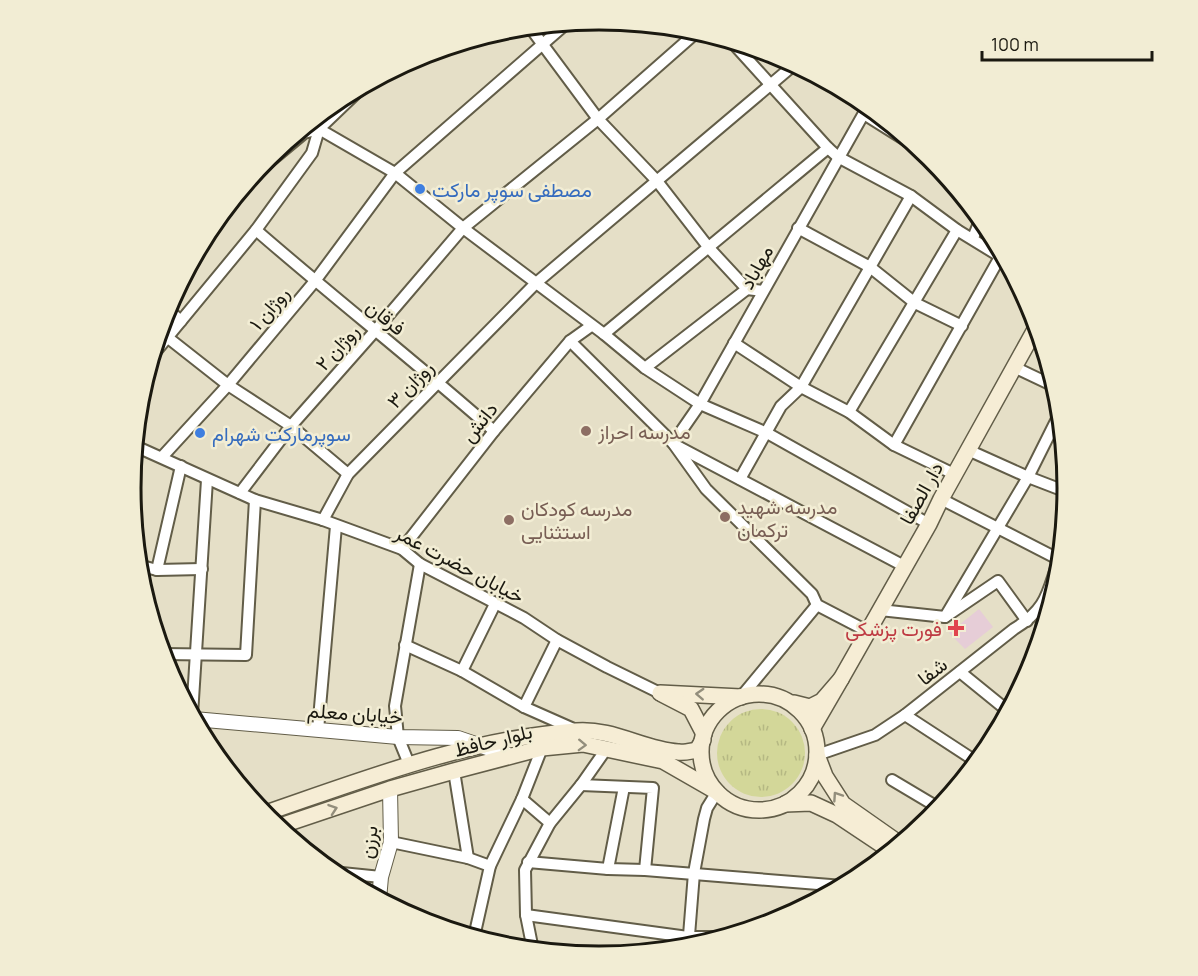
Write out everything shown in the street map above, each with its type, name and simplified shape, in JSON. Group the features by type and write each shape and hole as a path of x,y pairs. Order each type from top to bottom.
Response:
{"main road":[{"name":"دار الصفا","path":"841,680 1031,336"},
{"path":"660,693 741,697 762,694 810,708 822,701 841,680"},
{"path":"812,729 841,680"},
{"path":"660,693 691,709 704,737 703,765 709,780 717,792 735,805 755,810 785,804 811,803 837,815 884,846"},
{"path":"679,752 697,750 717,712 726,704 741,697"},
{"path":"785,804 807,784 815,767 817,755 812,729 802,712 786,700"},
{"path":"679,752 689,746 696,728 691,709"},
{"name":"بلوار حافظ","path":"274,810 409,764 479,746 577,731 618,735 679,752"},
{"name":"بلوار حافظ","path":"288,823 390,789 454,771 542,748 583,744 663,761 717,792"},
{"path":"817,755 825,776 843,804 893,839"}],"street":[{"name":"روژان ۱","path":"162,458 228,385 315,281 395,173 556,32"},
{"path":"536,35 598,119 657,181 709,248 747,289 763,291"},
{"name":"روژان ۲","path":"240,493 291,426 464,228 598,119 689,39"},
{"path":"741,53 828,148 838,156 911,196 957,230 990,250"},
{"name":"روژان ۳","path":"323,520 348,474 536,283 788,71"},
{"name":"مهاباد","path":"673,443 700,404 863,114"},
{"path":"314,130 330,118"},
{"path":"318,129 395,173 645,368 700,404 766,433 929,524"},
{"path":"318,129 312,153 256,230 167,337 228,385 291,426 348,474"},
{"path":"604,334 828,148"},
{"path":"740,479 781,406 801,387 911,196"},
{"path":"798,228 870,267 915,303 962,326"},
{"path":"973,238 977,229"},
{"name":"فرقان","path":"256,230 494,431"},
{"path":"849,412 957,230"},
{"path":"894,445 999,265"},
{"path":"645,368 747,289"},
{"path":"175,316 181,321"},
{"name":"دانش","path":"402,549 494,431 570,341 591,326"},
{"path":"570,341 673,443 706,489 812,594 817,605 867,631"},
{"path":"734,343 801,387 849,412 894,445 956,475"},
{"path":"1014,367 1044,381"},
{"path":"945,617 1028,477 1053,427"},
{"path":"673,443 904,566"},
{"name":"خیابان حضرت عمر","path":"143,449 255,500 323,520 402,549 420,564 524,618 557,640 607,667 660,693"},
{"path":"968,450 1057,488"},
{"path":"157,570 181,466"},
{"path":"193,700 207,480"},
{"path":"941,499 1052,554"},
{"path":"173,655 246,655 255,500"},
{"path":"318,730 336,526"},
{"path":"409,764 398,737 396,706 420,564"},
{"path":"148,568 157,570 202,569"},
{"path":"880,610 945,617 998,581 1027,621"},
{"path":"462,671 495,604"},
{"path":"741,697 817,605"},
{"name":"شفا","path":"817,755 875,735 905,715 1040,610"},
{"path":"524,707 557,640"},
{"path":"405,645 462,671 524,707 577,731"},
{"path":"960,672 1002,706"},
{"path":"905,715 969,757"},
{"name":"خیابان معلم","path":"204,720 398,737 458,738 511,756"},
{"path":"476,929 490,866 522,799 542,748"},
{"path":"531,941 526,915 525,870 528,862 550,823 607,748"},
{"path":"454,771 468,858"},
{"path":"892,780 931,803"},
{"path":"581,785 653,788 645,870"},
{"path":"608,869 624,787"},
{"name":"برزن","path":"380,890 381,878 392,842 390,789"},
{"path":"688,937 694,873 704,819 707,808 717,792"},
{"path":"522,799 550,823"},
{"path":"392,842 468,858 490,866"},
{"path":"528,862 828,885"},
{"path":"354,875 381,878"},
{"path":"526,915 673,940"}],"shaded area":[{"path":"979,609 993,627 965,649 949,633"}],"green space":[{"path":"761,709 786,716 798,728 805,753 798,778 786,790 761,797 736,790 724,778 717,753 724,728 736,716"}],"place":[{"name":"مصطفی سوپر مارکت","path":"420,189"},
{"name":"مدرسه احراز","path":"586,431"},
{"name":"سوپرمارکت شهرام","path":"200,433"},
{"name":"مدرسه شهید ترکمان","path":"725,517"},
{"name":"مدرسه کودکان استثنایی","path":"509,520"},
{"name":"فورت پزشکی","path":"956,628"}]}
